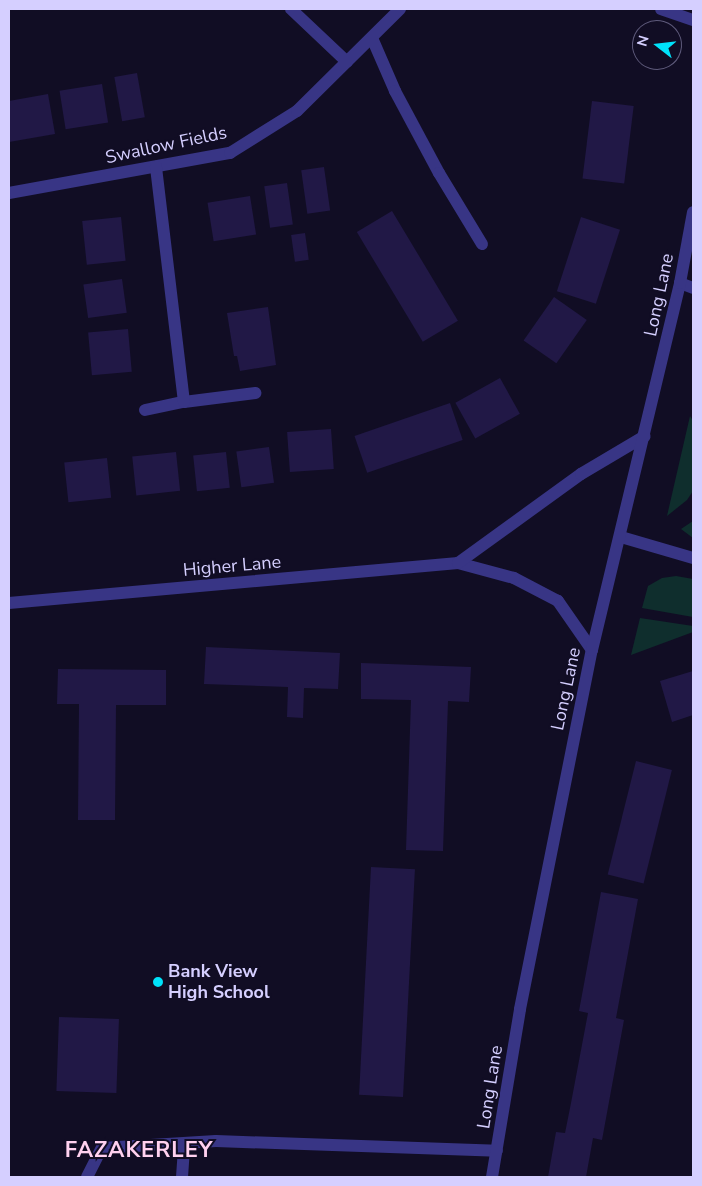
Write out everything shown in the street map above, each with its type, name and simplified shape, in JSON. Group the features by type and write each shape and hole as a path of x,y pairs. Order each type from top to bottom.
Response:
{"street":[{"path":"291,9 347,62"},
{"name":"Swallow Fields","path":"9,193 230,153 297,110 400,9"},
{"path":"661,9 693,20"},
{"path":"372,38 426,149 482,244"},
{"path":"156,167 184,402"},
{"name":"Long Lane","path":"492,1177 520,1010 592,650 645,436 680,283 693,212"},
{"path":"680,283 693,288"},
{"path":"145,410 184,402 255,393"},
{"path":"458,563 581,474 645,436"},
{"path":"621,537 693,558"},
{"name":"Higher Lane","path":"9,604 458,563 514,578 558,601 592,650"},
{"path":"87,1177 102,1148 184,1145 216,1141 497,1151"},
{"path":"182,1177 184,1145"}],"green space":[{"path":"690,416 693,421 693,491 687,500 667,516"},
{"path":"693,521 693,538 681,529"},
{"path":"676,576 693,579 693,617 642,608 648,586 662,578"},
{"path":"640,618 693,626 693,632 631,655"}],"building":[{"path":"137,73 145,117 122,121 114,77"},
{"path":"102,84 108,123 66,129 60,91"},
{"path":"48,94 55,134 9,142 9,101"},
{"path":"592,101 634,106 624,184 582,178"},
{"path":"324,167 330,211 307,214 301,170"},
{"path":"287,183 293,225 270,228 264,186"},
{"path":"250,196 256,235 214,241 208,203"},
{"path":"392,211 458,321 423,342 357,232"},
{"path":"121,217 126,261 87,265 82,221"},
{"path":"581,217 620,230 596,304 557,291"},
{"path":"305,233 309,260 295,262 291,235"},
{"path":"122,279 127,313 88,318 83,284"},
{"path":"554,297 587,320 556,363 524,340"},
{"path":"268,307 276,365 240,371 237,356 234,356 227,313"},
{"path":"128,329 132,372 92,375 88,332"},
{"path":"500,378 520,414 475,439 455,403"},
{"path":"450,403 463,440 367,473 355,436"},
{"path":"331,429 334,469 290,472 287,432"},
{"path":"269,447 274,483 241,487 236,452"},
{"path":"176,452 180,491 136,495 132,457"},
{"path":"226,452 230,488 197,491 193,455"},
{"path":"107,458 111,498 68,502 64,462"},
{"path":"206,647 340,653 338,689 304,688 303,718 287,717 288,687 204,684"},
{"path":"361,663 471,667 469,702 448,701 443,851 406,850 411,700 361,699"},
{"path":"58,669 166,670 166,705 116,705 115,820 78,820 79,704 57,704"},
{"path":"693,671 693,715 672,722 660,681"},
{"path":"636,761 672,770 644,883 608,875"},
{"path":"371,867 415,869 403,1097 359,1095"},
{"path":"601,892 638,899 616,1018 624,1020 602,1140 593,1138 586,1177 548,1177 556,1132 565,1133 588,1013 579,1011"},
{"path":"59,1017 119,1019 116,1093 56,1091"}],"place":[{"name":"Bank View High School","path":"158,982"}],"district":[{"name":"FAZAKERLEY","path":"139,1151"}]}
